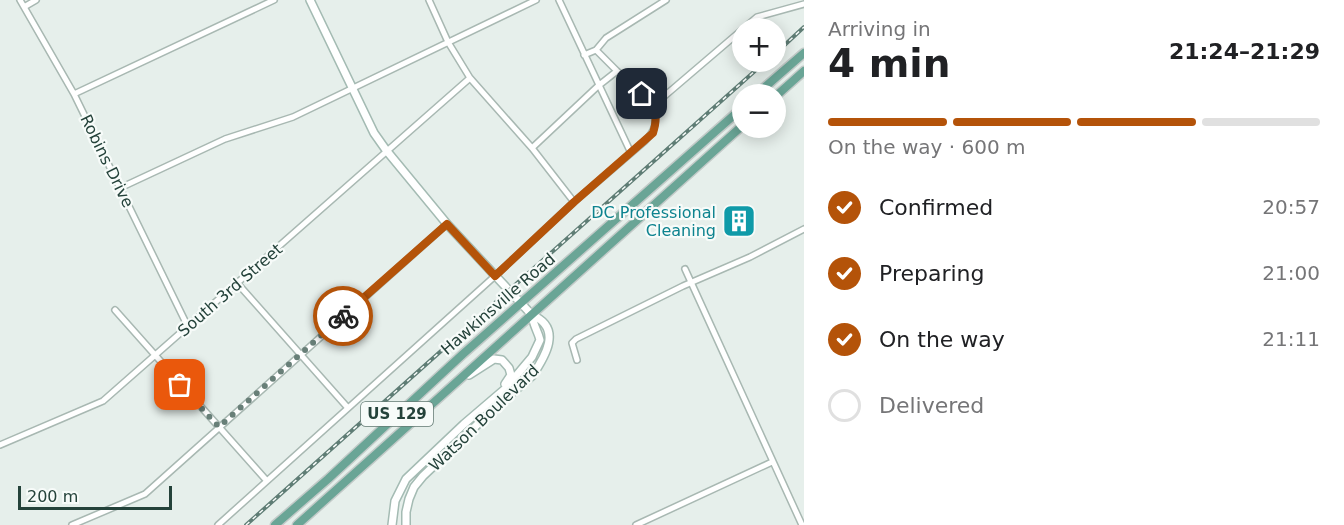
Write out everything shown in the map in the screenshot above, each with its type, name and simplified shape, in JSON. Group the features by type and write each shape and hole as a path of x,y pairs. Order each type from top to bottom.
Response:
{"main road":[{"path":"768,84 804,52"},
{"path":"786,87 804,71"},
{"name":"Hawkinsville Road","path":"275,525 732,117"},
{"name":"Hawkinsville Road","path":"297,525 732,135"}],"street":[{"name":"Robins Drive","path":"20,0 74,94 188,327"},
{"path":"24,7 36,0"},
{"path":"74,94 274,0"},
{"name":"Watson Boulevard","path":"310,0 374,133 386,150 447,224 521,304 532,315 540,319 549,334 549,345 545,358 532,376 498,405 414,487 406,512 406,525"},
{"path":"429,0 448,42 470,78 532,148 574,202"},
{"path":"120,188 225,139 293,117 536,0"},
{"path":"559,0 631,153"},
{"path":"584,55 596,50 606,38 666,0"},
{"path":"654,105 757,17 804,4"},
{"path":"218,525 653,133 656,117 654,105 596,50"},
{"path":"532,148 616,71"},
{"name":"South 3rd Street","path":"0,445 103,401 470,78"},
{"path":"72,525 145,494 447,224"},
{"path":"577,360 572,344 576,339 804,229"},
{"path":"685,269 802,525"},
{"path":"238,284 348,408"},
{"path":"115,310 154,357 267,481"},
{"name":"Watson Boulevard","path":"392,525 395,501 406,479 519,374 539,347 540,340 533,325 532,315"},
{"path":"449,390 494,359 502,360 509,368 510,375 492,400"},
{"path":"636,525 772,462"}],"railway":[{"path":"786,44 804,27"},
{"path":"246,525 754,72"}],"way so far":[{"path":"180,385 219,427 343,316"}],"place":[{"name":"DC Professional Cleaning","path":"739,221"}],"route":[{"path":"343,316 447,224 495,276 574,202 653,133 656,117 654,105 642,94"}]}
